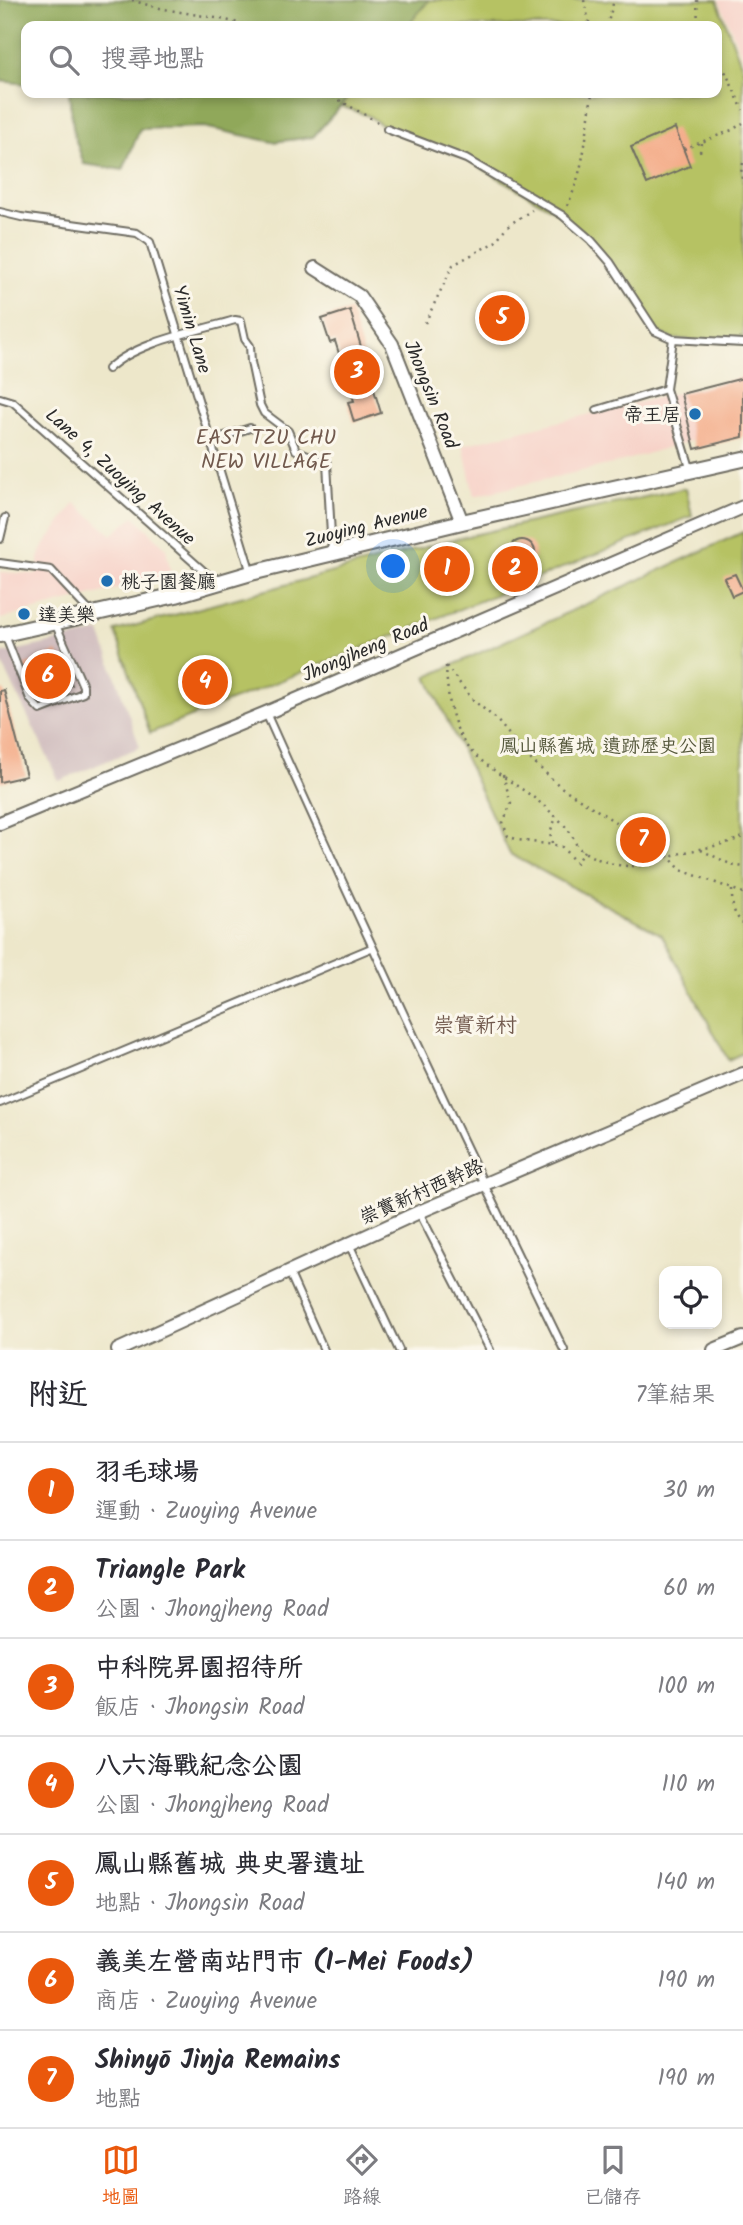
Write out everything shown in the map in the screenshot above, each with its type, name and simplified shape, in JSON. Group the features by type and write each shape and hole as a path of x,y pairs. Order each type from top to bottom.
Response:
{"street":[{"name":"Jhongsin Road","path":"315,268 359,296 392,344 462,522"},
{"name":"Zuoying Avenue","path":"2,634 217,584 251,573 462,522 743,459"},
{"name":"Jhongjheng Road","path":"0,823 266,713 743,507"},
{"name":"崇實新村西幹路","path":"118,1350 482,1184 743,1074"},
{"path":"714,1350 743,1338"}],"lane":[{"path":"387,129 466,159 562,215 591,240 610,262 654,331 673,339 743,343"},
{"name":"Yimin Lane","path":"0,212 137,233 150,242 251,573"},
{"path":"108,369 119,358 138,349 235,320 241,321 245,339 250,346 254,382 264,413 288,431 296,450 327,463 332,553"},
{"path":"673,339 666,389 691,472"},
{"path":"597,410 666,389"},
{"name":"Lane 4, Zuoying Avenue","path":"0,397 13,402 32,418 217,584"},
{"path":"212,440 250,428"},
{"path":"0,539 5,517"},
{"path":"0,563 51,570 92,614"},
{"path":"2,634 30,699 40,710 83,694 83,687 55,622"},
{"path":"266,713 371,948 564,1350"},
{"path":"0,1103 371,948"},
{"path":"419,1212 490,1350"},
{"path":"349,1244 399,1350"},
{"path":"289,1272 324,1350"}],"path":[{"path":"132,0 176,12 231,21"},
{"path":"584,0 589,21"},
{"path":"608,21 614,0"},
{"path":"697,0 698,21"},
{"path":"722,68 743,110"},
{"path":"336,98 387,129"},
{"path":"562,215 574,192 591,98"},
{"path":"684,149 743,123"},
{"path":"701,143 700,152 703,152"},
{"path":"743,163 743,184"},
{"path":"425,323 453,265 495,242 508,226 524,214 538,210"},
{"path":"743,837 730,843 668,856 652,864 628,867 596,857 577,847 570,832 538,801 472,752 462,739 447,692 446,666 474,701 495,718 529,758 561,787 668,856 681,870 743,893"},
{"path":"503,775 511,803 503,823 508,835 518,840 561,846 576,863 584,851"},
{"path":"552,843 550,832 556,818"},
{"path":"700,849 730,864 743,867"},
{"path":"732,890 736,918 743,923"}],"shaded area":[{"path":"719,0 743,0 743,58"},
{"path":"743,377 743,425 616,463 474,496 463,445"},
{"path":"75,503 112,535 134,516 166,548 171,575 0,619 0,572 36,574 41,550"},
{"path":"100,632 140,747 59,781 0,659 0,654"}],"green space":[{"path":"0,0 429,0 411,21 21,21 21,83 0,81"},
{"path":"429,0 717,0 743,69 743,343 673,339 655,331 610,262 562,215 466,159 387,129 369,116 341,106 348,98 722,98 722,21 411,21"},
{"path":"70,98 348,98 313,137 273,142 204,127 140,129 123,170 84,164 74,135"},
{"path":"686,488 692,516 150,733 115,631 459,538"},
{"name":"鳳山縣舊城 遺跡歷史公園","path":"743,532 743,1053 728,1060 662,935 510,854 427,677"}],"building":[{"path":"675,128 690,166 647,184 631,147"},
{"path":"350,310 381,413 354,422 348,402 354,401 335,341 330,343 322,319"},
{"name":"帝王居","path":"743,378 743,437 695,449 681,394"},
{"path":"522,540 531,544 535,553 531,562 522,566 513,562 509,553 513,544"},
{"path":"735,574 743,591 732,596 724,578"},
{"path":"57,652 72,685 39,700 24,666"},
{"path":"4,690 26,776 0,782 0,691"}],"place":[{"name":"鳳山縣舊城 典史署遺址","path":"502,318"},
{"name":"中科院昇園招待所","path":"357,372"},
{"name":"帝王居","path":"695,414"},
{"name":"羽毛球場","path":"447,569"},
{"name":"Triangle Park","path":"515,569"},
{"name":"桃子園餐廳","path":"107,581"},
{"name":"達美樂","path":"24,614"},
{"name":"義美左營南站門市 (I-Mei Foods)","path":"48,676"},
{"name":"八六海戰紀念公園","path":"205,682"},
{"name":"Shinyō Jinja Remains","path":"643,840"}],"district":[{"name":"EAST TZU CHU NEW VILLAGE","path":"266,449"},
{"name":"崇實新村","path":"475,1025"}]}
